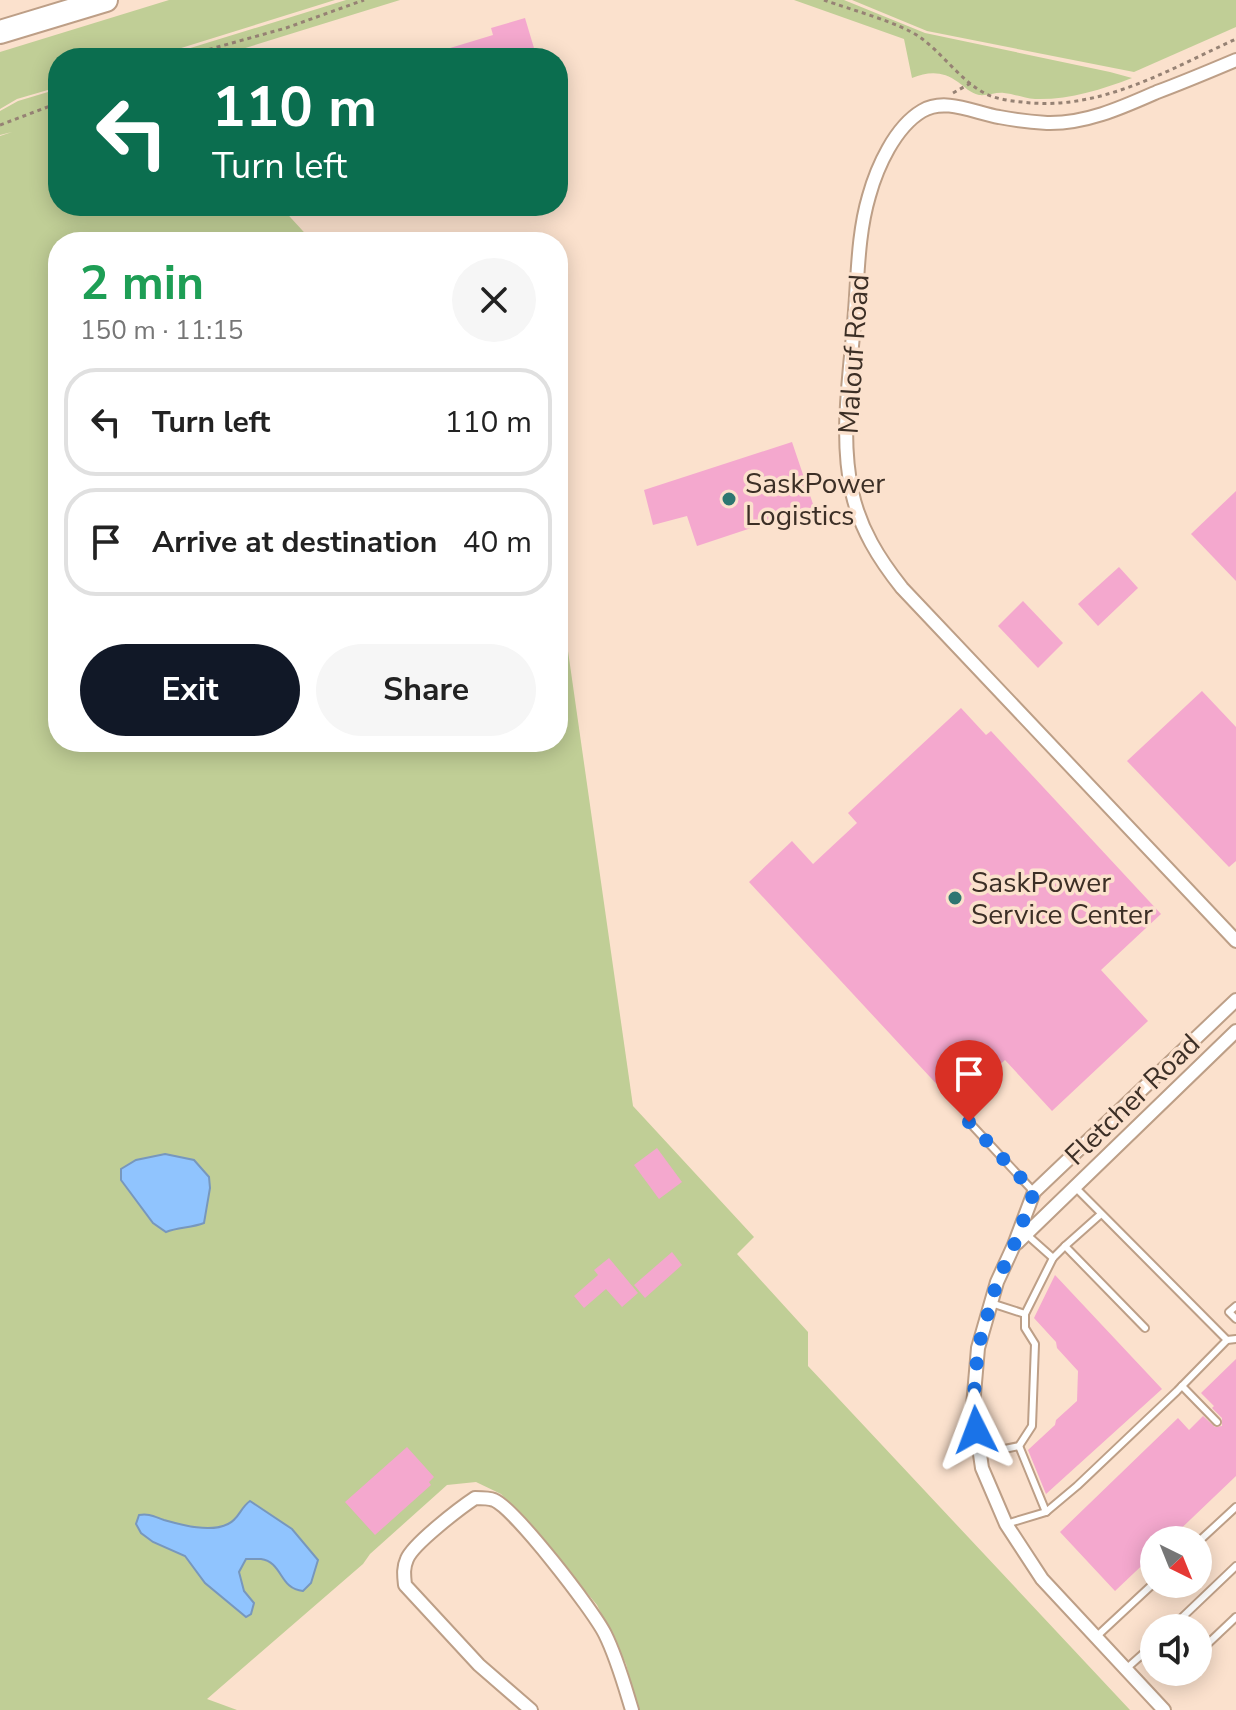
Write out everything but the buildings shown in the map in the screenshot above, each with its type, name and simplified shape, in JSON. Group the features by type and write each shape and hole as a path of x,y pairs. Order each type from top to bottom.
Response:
{"highway":[{"path":"0,32 106,0"}],"street":[{"name":"Malouf Road","path":"1236,60 1124,106 1071,121 1049,123 1000,118 962,108 933,105 908,121 874,179 861,232 847,421 847,456 852,492 859,519 879,558 902,588 1236,941"},
{"name":"Fletcher Road","path":"1164,1710 1042,1579 1006,1524 982,1468 973,1406 978,1348 997,1282 1034,1192 1236,1000"},
{"name":"Fletcher Road","path":"1014,1245 1236,1031"},
{"path":"531,1710 479,1665 405,1585 403,1570 408,1555 454,1512 475,1498 495,1501 519,1523 583,1598 605,1633 632,1710"}],"lane":[{"path":"969,1122 1034,1192"},
{"path":"1075,1187 1227,1340"},
{"path":"980,1454 1019,1446 1032,1426 1035,1344 1025,1328 1025,1314 1053,1258 1101,1214"},
{"path":"1026,1234 1053,1258"},
{"path":"1065,1246 1145,1328"},
{"path":"991,1303 1025,1314"},
{"path":"1236,1306 1229,1312 1236,1319"},
{"path":"1006,1524 1046,1512 1077,1486 1227,1340 1236,1339"},
{"path":"1182,1386 1217,1422"},
{"path":"1019,1446 1046,1512"},
{"path":"1212,1529 1236,1507"},
{"path":"1186,1614 1236,1566"},
{"path":"1096,1637 1140,1596"},
{"path":"1212,1640 1236,1617"},
{"path":"1126,1670 1140,1657"}],"path":[{"path":"214,48 286,28 364,0"},
{"path":"824,0 919,37 987,95 1036,104 1075,102 1124,90 1236,39"},
{"path":"0,125 48,107"}],"green space":[{"path":"169,0 335,0 181,48 48,48 48,90 17,99 0,109 0,52"},
{"path":"346,0 400,0 245,48 190,48"},
{"path":"794,0 844,0 925,33 1132,78 1060,98 1035,99 1001,93 979,95 941,74 930,73 912,78 904,39"},
{"path":"852,0 1236,0 1236,27 1134,72 927,31"},
{"path":"48,92 48,216 289,216 304,232 48,232 48,752 568,752 568,651 633,1106 754,1237 737,1254 808,1332 808,1366 1130,1710 638,1710 626,1664 597,1605 501,1494 476,1482 447,1485 370,1554 363,1564 207,1699 237,1710 0,1710 0,136 12,132 0,135 0,111 18,101"}],"water":[{"path":"165,1154 194,1160 209,1177 204,1223 166,1232 153,1223 121,1180 121,1169 136,1160"},
{"path":"250,1501 292,1529 318,1560 311,1583 303,1591 289,1586 268,1561 246,1559 239,1572 244,1591 254,1603 251,1614 246,1617 205,1583 185,1556 153,1542 141,1533 136,1524 139,1515 146,1515 196,1527 221,1527 235,1519"}],"place":[{"name":"SaskPower Logistics","path":"729,499"},
{"name":"SaskPower Service Center","path":"955,898"}],"route":[{"path":"969,1122 1034,1192 997,1282 978,1348 973,1406 976,1430"}]}
